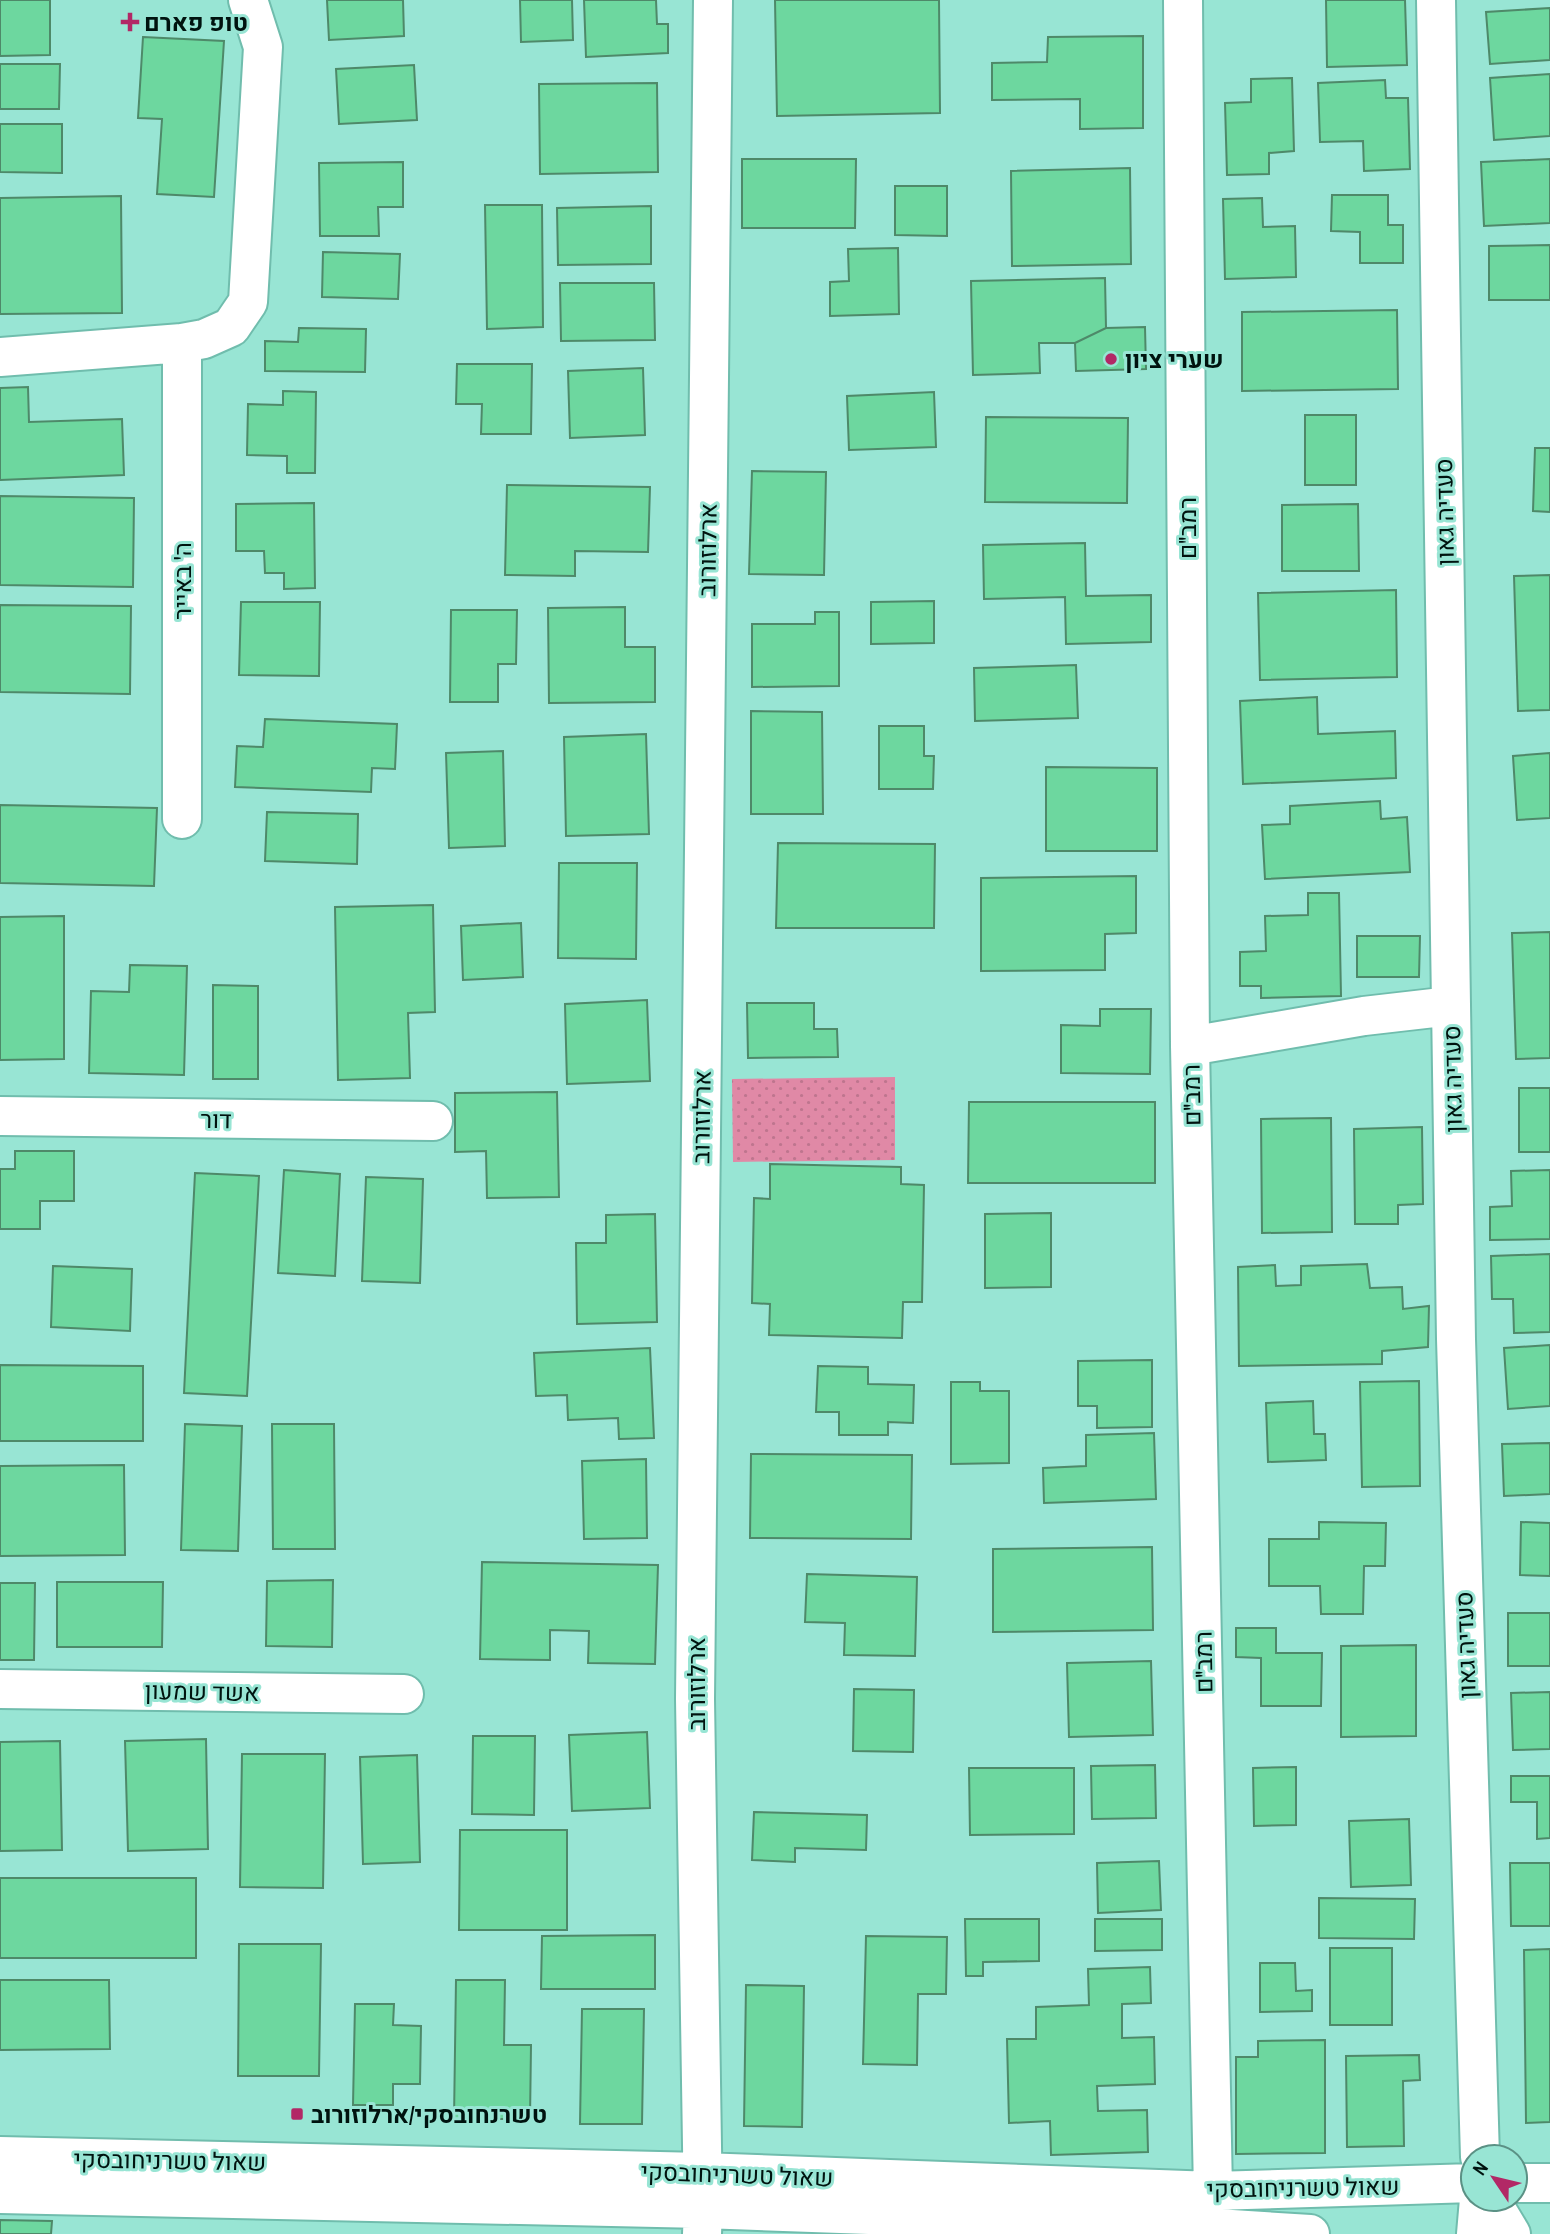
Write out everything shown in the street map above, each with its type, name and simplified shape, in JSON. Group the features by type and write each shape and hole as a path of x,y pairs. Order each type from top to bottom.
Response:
{"street":[{"path":"0,357 182,343 204,339 231,327 247,302 263,47 248,0"},
{"name":"ארלוזורוב","path":"702,2205 695,1685 713,0"},
{"name":"רמב\"ם","path":"1183,0 1190,1046 1213,2190"},
{"name":"סעדיה גאון","path":"1436,0 1456,1339 1480,2143"},
{"name":"ה' באייר","path":"182,343 182,819"},
{"path":"1190,1046 1364,1016 1451,1006"},
{"name":"דור","path":"0,1116 433,1121"},
{"name":"אשד שמעון","path":"0,1689 404,1693"},
{"name":"שאול טשרניחובסקי","path":"0,2156 702,2205 1310,2234"},
{"name":"שאול טשרניחובסקי","path":"0,2194 702,2205 1459,2183"},
{"path":"1529,2183 1550,2183"},
{"path":"1476,2234 1478,2213"},
{"path":"1498,2213 1511,2234"}],"shaded area":[{"path":"895,1077 895,1160 733,1162 732,1079"}],"building":[{"path":"0,0 50,0 50,55 0,56"},
{"path":"327,0 403,0 404,36 329,40"},
{"path":"520,0 572,0 573,40 521,42"},
{"path":"584,0 656,0 657,24 668,24 668,53 586,57"},
{"path":"775,0 939,0 940,113 777,116"},
{"path":"1326,0 1405,0 1407,65 1327,67"},
{"path":"1550,8 1550,60 1490,64 1486,12"},
{"path":"1143,36 1143,128 1080,129 1080,99 992,100 992,63 1047,62 1048,37"},
{"path":"143,37 224,41 214,197 157,194 162,119 138,118"},
{"path":"0,64 60,64 59,109 0,109"},
{"path":"414,65 417,120 339,124 336,69"},
{"path":"1550,74 1550,136 1494,140 1490,78"},
{"path":"1292,78 1294,151 1269,153 1269,174 1227,175 1225,103 1251,102 1251,79"},
{"path":"1385,80 1386,98 1408,98 1410,169 1364,171 1363,141 1320,142 1318,83"},
{"path":"657,83 658,172 540,174 539,84"},
{"path":"0,124 62,124 62,173 0,172"},
{"path":"742,159 856,159 855,228 742,228"},
{"path":"1550,159 1550,223 1484,226 1481,162"},
{"path":"403,162 403,207 378,207 379,236 320,236 319,163"},
{"path":"1130,168 1131,264 1012,266 1011,171"},
{"path":"895,186 947,186 947,236 895,235"},
{"path":"1332,195 1388,195 1388,225 1403,225 1403,263 1360,263 1360,232 1331,231"},
{"path":"121,196 122,313 0,314 0,198"},
{"path":"1262,198 1263,227 1295,226 1296,277 1225,279 1223,199"},
{"path":"485,205 542,205 543,327 487,329"},
{"path":"651,206 651,264 558,265 557,208"},
{"path":"1550,245 1550,300 1489,300 1489,246"},
{"path":"898,248 899,314 830,316 830,282 849,281 848,249"},
{"path":"323,252 400,254 398,299 322,297"},
{"path":"1105,278 1106,328 1075,343 1039,343 1040,373 973,375 971,281"},
{"path":"560,283 654,283 655,340 561,341"},
{"path":"1397,310 1398,389 1242,391 1242,312"},
{"name":"שערי ציון","path":"1145,327 1146,369 1076,371 1075,343 1106,328"},
{"path":"299,328 366,329 365,372 265,371 265,341 298,342"},
{"path":"457,364 532,364 531,434 481,434 482,404 456,404"},
{"path":"643,368 645,435 570,438 568,371"},
{"path":"28,387 29,422 122,419 124,475 0,480 0,388"},
{"path":"283,391 316,392 315,473 287,473 287,456 247,455 248,404 283,405"},
{"path":"934,392 936,447 849,450 847,396"},
{"path":"1305,415 1356,415 1356,485 1305,485"},
{"path":"986,417 1128,418 1127,503 985,502"},
{"path":"1535,448 1550,448 1550,512 1533,511"},
{"path":"752,471 826,472 824,575 749,574"},
{"path":"507,485 650,487 648,552 575,551 575,576 505,575"},
{"path":"0,496 134,498 133,587 0,585"},
{"path":"314,503 315,588 284,589 284,573 265,573 264,551 236,551 236,504"},
{"path":"1358,504 1359,571 1282,571 1282,505"},
{"path":"1085,543 1086,596 1151,595 1151,642 1066,644 1065,597 984,599 983,545"},
{"path":"1550,575 1550,710 1518,711 1514,576"},
{"path":"1396,590 1397,677 1260,680 1258,593"},
{"path":"934,601 934,643 871,644 871,602"},
{"path":"241,602 320,602 319,676 239,675"},
{"path":"0,605 131,606 130,694 0,692"},
{"path":"625,607 625,647 655,647 655,702 549,703 548,608"},
{"path":"451,610 517,610 516,664 498,664 498,702 450,702"},
{"path":"815,612 839,612 839,686 752,687 752,624 815,624"},
{"path":"1076,665 1078,718 975,721 974,668"},
{"path":"1317,697 1318,734 1395,731 1396,778 1243,784 1240,701"},
{"path":"751,711 822,712 823,814 751,814"},
{"path":"265,719 397,724 395,769 372,768 371,792 235,787 237,746 263,747"},
{"path":"879,726 924,726 924,756 934,756 933,789 879,789"},
{"path":"646,734 649,834 566,836 564,737"},
{"path":"503,751 505,846 449,848 446,753"},
{"path":"1550,753 1550,818 1517,820 1513,756"},
{"path":"1046,767 1157,768 1157,851 1046,851"},
{"path":"1380,801 1381,819 1407,817 1410,872 1265,879 1262,825 1290,824 1290,806"},
{"path":"0,805 157,808 154,886 0,883"},
{"path":"267,812 358,814 357,864 265,861"},
{"path":"778,843 935,844 934,928 776,928"},
{"path":"559,863 637,863 636,959 558,958"},
{"path":"1136,876 1136,933 1105,934 1105,970 981,971 981,878"},
{"path":"1308,893 1339,893 1341,996 1261,998 1261,986 1240,986 1240,952 1266,951 1265,916 1308,915"},
{"path":"433,905 435,1012 408,1013 410,1078 338,1080 335,907"},
{"path":"64,916 64,1059 0,1060 0,917"},
{"path":"521,923 523,977 463,980 461,926"},
{"path":"1550,932 1550,1058 1516,1059 1512,933"},
{"path":"1357,936 1420,936 1419,977 1357,977"},
{"path":"130,965 187,966 184,1075 89,1073 91,991 129,992"},
{"path":"213,985 258,986 258,1079 213,1079"},
{"path":"647,1000 650,1081 567,1084 565,1004"},
{"path":"747,1003 814,1003 814,1029 837,1029 838,1057 748,1058"},
{"path":"1100,1009 1151,1009 1150,1074 1061,1073 1061,1025 1100,1026"},
{"path":"1519,1088 1550,1088 1550,1152 1519,1152"},
{"path":"557,1092 559,1197 487,1198 486,1151 455,1152 455,1093"},
{"path":"969,1102 1155,1102 1155,1183 968,1183"},
{"path":"1331,1118 1332,1232 1262,1233 1261,1119"},
{"path":"1422,1127 1423,1204 1398,1205 1398,1224 1355,1224 1354,1129"},
{"path":"15,1151 74,1151 74,1201 40,1201 40,1229 0,1229 0,1169 15,1169"},
{"path":"770,1164 901,1167 901,1184 924,1185 922,1302 903,1302 902,1338 769,1335 770,1304 752,1303 754,1198 770,1199"},
{"path":"284,1170 340,1174 335,1276 278,1273"},
{"path":"1550,1170 1550,1239 1490,1240 1490,1207 1512,1206 1511,1171"},
{"path":"195,1173 259,1176 247,1396 184,1393"},
{"path":"366,1177 423,1179 420,1283 362,1281"},
{"path":"1051,1213 1051,1287 985,1288 985,1214"},
{"path":"655,1214 657,1322 577,1324 576,1243 606,1243 606,1215"},
{"path":"1550,1254 1550,1332 1514,1333 1513,1299 1492,1299 1491,1256"},
{"path":"1367,1264 1370,1288 1402,1287 1403,1309 1429,1306 1428,1347 1382,1351 1382,1364 1239,1366 1238,1267 1275,1265 1276,1286 1301,1285 1301,1266"},
{"path":"53,1266 132,1269 130,1331 51,1327"},
{"path":"1550,1345 1550,1406 1508,1409 1504,1348"},
{"path":"650,1348 654,1438 619,1439 618,1418 568,1420 567,1395 536,1396 534,1353"},
{"path":"1152,1360 1152,1427 1097,1428 1097,1406 1078,1406 1078,1361"},
{"path":"0,1365 143,1366 143,1441 0,1441"},
{"path":"818,1366 868,1367 868,1384 914,1385 913,1423 888,1422 888,1435 839,1435 839,1412 816,1412"},
{"path":"1419,1381 1420,1486 1362,1487 1360,1382"},
{"path":"951,1382 980,1382 980,1391 1009,1391 1009,1463 951,1464"},
{"path":"1313,1401 1314,1434 1325,1434 1326,1460 1268,1462 1266,1403"},
{"path":"185,1424 242,1426 238,1551 181,1550"},
{"path":"272,1424 334,1424 335,1549 273,1549"},
{"path":"1154,1433 1156,1499 1044,1503 1043,1468 1086,1466 1086,1435"},
{"path":"1550,1443 1550,1494 1504,1496 1502,1444"},
{"path":"751,1454 912,1455 911,1539 750,1538"},
{"path":"646,1459 647,1538 584,1539 582,1461"},
{"path":"124,1465 125,1555 0,1556 0,1466"},
{"path":"1319,1522 1386,1523 1385,1566 1364,1566 1363,1614 1321,1614 1320,1586 1269,1586 1269,1539 1319,1539"},
{"path":"1521,1522 1550,1523 1550,1576 1520,1575"},
{"path":"1152,1547 1153,1630 993,1632 993,1549"},
{"path":"482,1562 658,1565 655,1664 588,1663 589,1631 550,1630 550,1660 480,1659"},
{"path":"807,1574 917,1577 915,1656 844,1655 845,1623 805,1622"},
{"path":"333,1580 332,1647 266,1646 267,1581"},
{"path":"57,1582 163,1582 162,1647 57,1647"},
{"path":"0,1583 35,1583 34,1660 0,1660"},
{"path":"1508,1613 1550,1613 1550,1666 1508,1666"},
{"path":"1236,1628 1276,1628 1276,1653 1322,1653 1321,1706 1261,1706 1261,1658 1236,1657"},
{"path":"1416,1645 1416,1736 1341,1737 1341,1646"},
{"path":"1151,1661 1153,1735 1069,1737 1067,1663"},
{"path":"854,1689 914,1690 913,1752 853,1751"},
{"path":"1550,1692 1550,1749 1513,1750 1511,1693"},
{"path":"647,1732 650,1808 572,1811 569,1735"},
{"path":"473,1736 535,1736 534,1815 472,1814"},
{"path":"206,1739 208,1849 128,1851 125,1741"},
{"path":"60,1741 62,1850 0,1851 0,1742"},
{"path":"242,1754 325,1754 323,1888 240,1887"},
{"path":"417,1755 420,1862 363,1864 360,1757"},
{"path":"1155,1765 1156,1818 1092,1819 1091,1766"},
{"path":"1296,1767 1296,1825 1254,1826 1253,1768"},
{"path":"969,1768 1074,1768 1074,1834 970,1835"},
{"path":"1511,1776 1550,1776 1550,1838 1537,1839 1537,1802 1511,1802"},
{"path":"754,1812 867,1815 866,1850 795,1848 795,1862 752,1860"},
{"path":"1409,1819 1411,1885 1351,1887 1349,1821"},
{"path":"460,1830 567,1830 567,1930 459,1930"},
{"path":"1159,1861 1161,1910 1098,1913 1097,1863"},
{"path":"1510,1863 1550,1863 1550,1926 1511,1926"},
{"path":"0,1878 196,1878 196,1958 0,1958"},
{"path":"1319,1898 1415,1899 1414,1939 1319,1938"},
{"path":"965,1919 1039,1919 1039,1961 983,1962 983,1976 966,1976"},
{"path":"1095,1919 1162,1919 1162,1950 1095,1951"},
{"path":"655,1935 655,1989 541,1989 542,1936"},
{"path":"866,1936 947,1937 946,1994 918,1994 917,2065 863,2064"},
{"path":"239,1944 321,1944 319,2076 238,2076"},
{"path":"1330,1948 1392,1948 1392,2025 1330,2025"},
{"path":"1550,1949 1550,2122 1526,2123 1524,1950"},
{"path":"1260,1963 1295,1963 1296,1991 1312,1990 1312,2011 1260,2012"},
{"path":"1150,1967 1151,2003 1122,2004 1122,2038 1154,2037 1155,2084 1097,2086 1098,2111 1147,2110 1148,2152 1051,2155 1050,2121 1009,2123 1007,2039 1036,2039 1036,2007 1089,2005 1088,1969"},
{"path":"0,1980 109,1980 110,2049 0,2050"},
{"path":"456,1980 505,1980 504,2045 531,2045 530,2119 454,2119"},
{"path":"746,1985 804,1986 802,2127 744,2126"},
{"path":"355,2004 394,2004 393,2025 421,2026 420,2084 393,2084 393,2105 353,2105"},
{"path":"582,2009 644,2009 642,2124 580,2124"},
{"path":"1325,2040 1325,2153 1236,2154 1236,2057 1258,2057 1258,2041"},
{"path":"1419,2055 1420,2080 1403,2081 1404,2146 1347,2147 1346,2056"},
{"path":"0,2220 52,2221 51,2234 0,2234"}],"place":[{"name":"טופ פארם","path":"130,22"},
{"name":"שערי ציון","path":"1111,359"},
{"name":"טשרנחובסקי/ארלוזורוב","path":"297,2114"}]}
